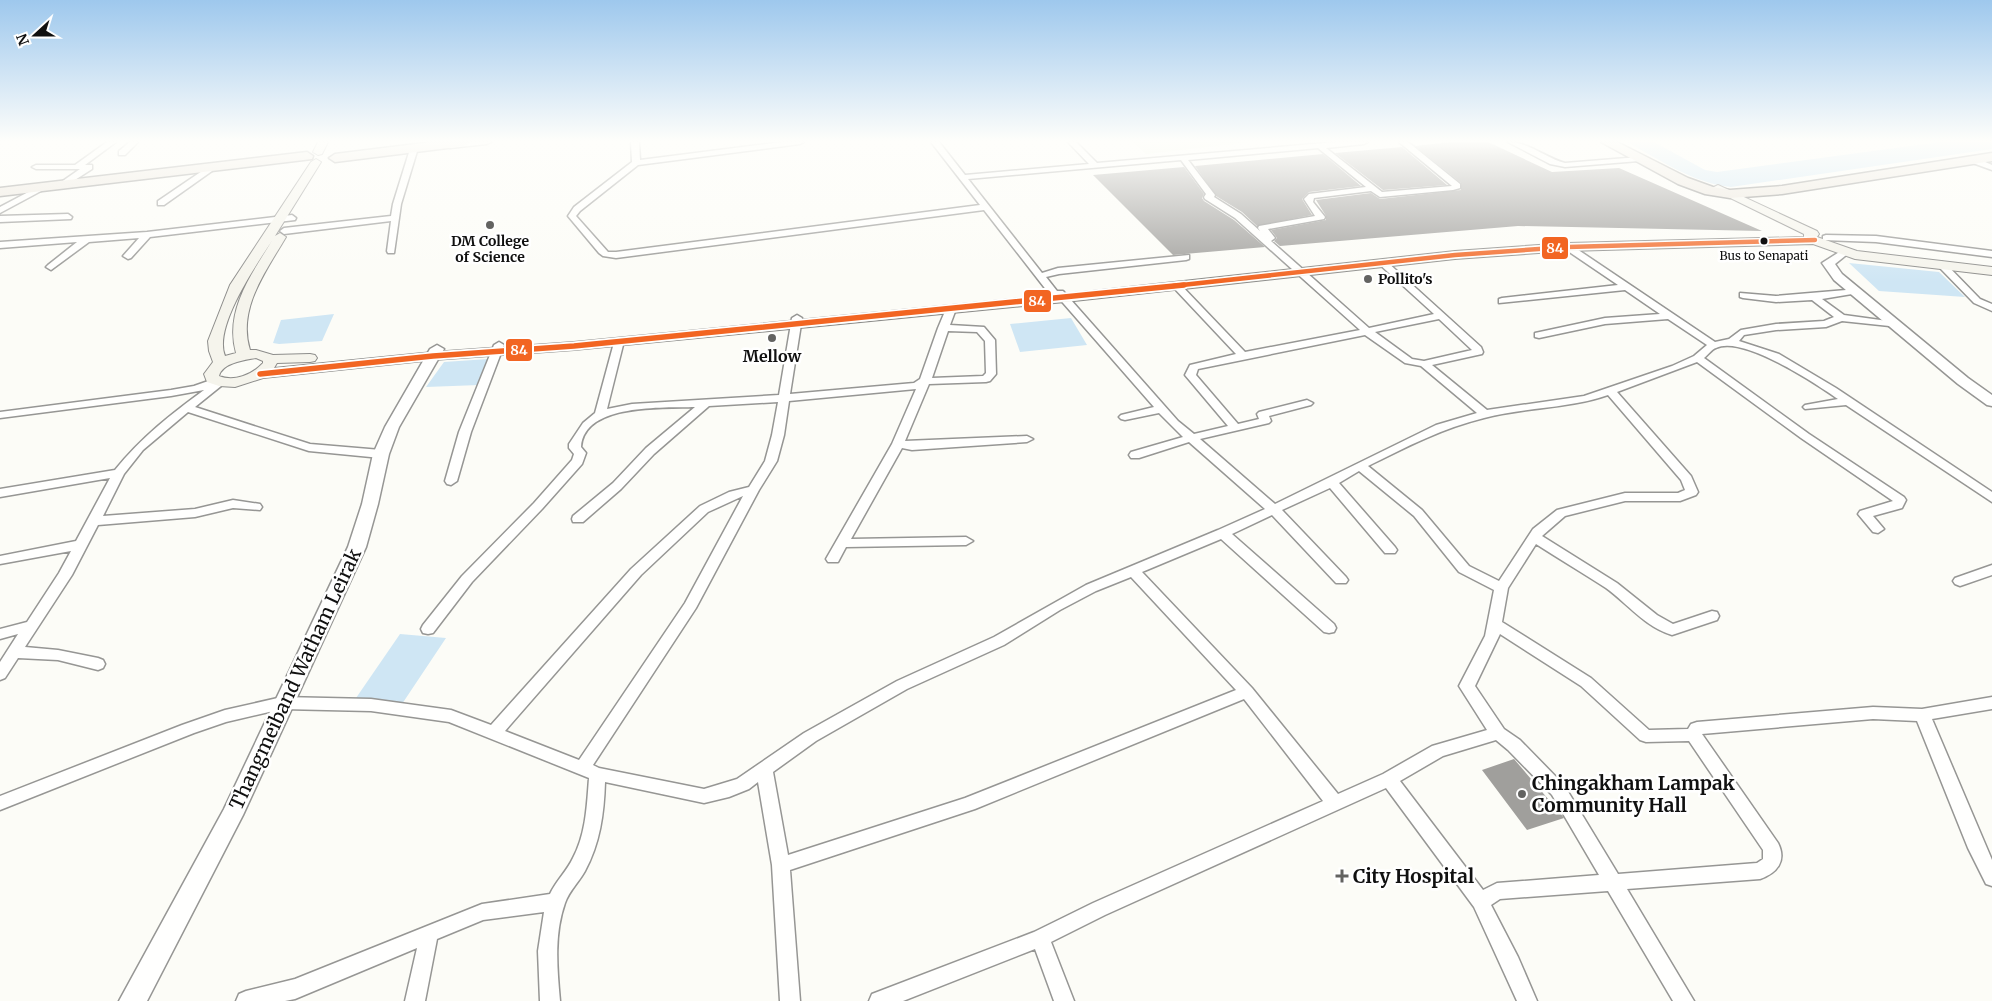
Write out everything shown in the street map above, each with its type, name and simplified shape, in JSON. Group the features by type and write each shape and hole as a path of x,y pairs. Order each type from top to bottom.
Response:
{"highway":[{"path":"0,193 33,189"},
{"path":"0,193 57,189"},
{"path":"1715,189 1731,191 1749,189"},
{"path":"1722,189 1731,191 1747,189"}],"main road":[{"path":"221,363 216,351 215,341 237,285 281,225 303,189"},
{"path":"244,355 238,338 240,313 281,225 292,218 306,189"},
{"path":"1731,191 1844,252 1992,271"},
{"path":"435,352 260,374 240,381 218,382 212,379 211,374 221,363 244,355 265,356 270,359 325,357 619,341 796,320 951,309 1060,295 1453,253 1565,245 1818,238"},
{"path":"498,348 1176,285 1300,269 1383,263 1453,253"},
{"path":"260,374 270,364 270,359"}],"street":[{"path":"161,203 182,189"},
{"path":"390,251 394,218 401,189"},
{"path":"603,189 572,214 606,254 616,256 986,207"},
{"path":"971,189 1040,276 1060,295 1174,423 1273,509 1341,580"},
{"path":"1206,189 1211,195 1208,197 1238,216 1368,331 1409,361 1424,364 1478,352 1476,347 1383,263"},
{"path":"1300,269 1262,228 1321,217 1309,202 1308,199 1312,196 1371,189 1378,194 1386,196 1447,189"},
{"path":"0,210 37,191"},
{"path":"0,219 68,217"},
{"path":"0,245 394,218"},
{"path":"128,256 147,234"},
{"path":"1818,238 1876,239 1992,254"},
{"path":"52,268 86,239"},
{"path":"1565,245 1713,345"},
{"path":"1844,252 1828,263 1838,277 1963,381 1992,402"},
{"path":"1040,276 1058,271 1186,257"},
{"path":"1942,265 1977,301 1992,308"},
{"path":"1176,285 1243,356"},
{"path":"1502,301 1627,287"},
{"path":"1743,295 1776,299 1814,297 1855,291"},
{"path":"1814,297 1841,318"},
{"path":"833,559 898,444 951,309"},
{"path":"1236,428 1190,375 1194,367 1294,345 1335,340 1441,316"},
{"path":"1539,335 1605,321 1668,316"},
{"path":"1732,342 1741,333 1776,327 1826,324 1841,318 1895,325"},
{"path":"550,1001 546,965 548,940 556,902 566,882 580,865 589,845 596,809 590,770 690,606 753,490 771,461 775,449 796,320"},
{"path":"428,629 467,579 538,506 578,461 580,453 575,448 575,444 589,421 600,414 632,407 833,394 908,387 924,381 986,379 990,374 990,340 980,329 943,328"},
{"path":"600,414 619,341"},
{"path":"0,803 188,728 225,716 282,703 371,705 451,716 590,770 704,796 723,792 743,784 810,737 902,685 999,641 1091,588 1223,533 1332,482 1360,465 1440,427 1485,414 1586,400 1676,368 1698,358 1713,345 1732,342 1775,356 1848,401 1992,498"},
{"path":"451,481 465,432 498,348"},
{"name":"Thangmeiband Watham Leirak","path":"132,1001 146,979 232,815 282,703 357,546 370,504 381,454 396,418 435,352"},
{"path":"1698,358 1805,436 1900,500 1898,505 1864,514 1878,529"},
{"path":"1424,364 1485,414"},
{"path":"0,674 65,575 119,473 139,448 218,382"},
{"path":"0,415 184,391 218,382"},
{"path":"1610,391 1687,479 1692,492 1680,497 1625,497 1561,513 1538,532 1501,588 1492,636 1467,686 1474,700 1498,733 1514,745 1558,790 1684,1001"},
{"path":"578,519 617,486 650,452 708,401"},
{"path":"1809,407 1848,401"},
{"path":"1135,455 1191,438 1265,421 1262,414 1307,403"},
{"path":"187,408 309,447 381,454"},
{"path":"1125,417 1162,409"},
{"path":"898,444 912,446 1026,439"},
{"path":"1360,465 1418,513 1464,569 1501,588"},
{"path":"0,493 119,473"},
{"path":"1332,482 1390,550"},
{"path":"495,732 636,572 704,509 733,495 753,490"},
{"path":"93,521 195,513 233,504 256,507"},
{"path":"1223,533 1329,628"},
{"path":"1534,537 1612,586 1652,618 1672,630 1712,616"},
{"path":"843,543 966,541"},
{"path":"0,560 80,545"},
{"path":"1960,581 1992,570"},
{"path":"1133,571 1247,692 1336,804"},
{"path":"1494,624 1586,682 1646,736 1694,735"},
{"path":"0,634 31,626"},
{"path":"15,652 58,655 98,664"},
{"path":"781,865 969,804 1247,692"},
{"path":"1694,735 1698,728 1873,713 1922,715 1992,702"},
{"path":"1922,715 1977,848 1992,878"},
{"path":"879,1001 1040,938 1099,908 1389,780 1438,751 1498,733"},
{"path":"1481,902 1496,891 1760,871 1772,863 1772,848 1694,735"},
{"path":"764,769 781,865 790,1001"},
{"path":"1389,780 1481,902 1489,922 1512,963 1527,1001"},
{"path":"246,1001 295,989 482,912 556,902"},
{"path":"415,1001 429,934"},
{"path":"1040,938 1064,1001"}],"water":[{"path":"1849,263 1939,272 1965,297 1879,291"},
{"path":"334,314 322,341 273,343 281,320"},
{"path":"1071,318 1087,345 1020,352 1010,324"},
{"path":"488,359 479,385 426,387 444,362"},
{"path":"400,634 446,638 402,704 356,698"}],"building":[{"path":"1107,189 1200,189 1204,194 1202,198 1204,201 1234,220 1265,247 1173,255"},
{"path":"1211,189 1337,189 1309,192 1302,199 1312,215 1257,226 1242,212 1216,196"},
{"path":"1666,189 1762,231 1518,226 1280,246 1274,241 1277,238 1271,230 1326,220 1326,216 1316,200 1371,193 1380,199 1461,190"},
{"name":"Chingakham Lampak Community Hall","path":"1514,759 1564,818 1527,830 1482,770"}],"transit line":[{"name":"84","path":"260,374 433,356 574,346 1065,298 1455,255 1568,247 1815,240"}],"place":[{"name":"DM College of Science","path":"490,225"},
{"name":"Bus to Senapati","path":"1764,241"},
{"name":"Pollito's","path":"1368,279"},
{"name":"Mellow","path":"772,338"},
{"name":"Chingakham Lampak Community Hall","path":"1522,794"},
{"name":"City Hospital","path":"1342,876"}]}
